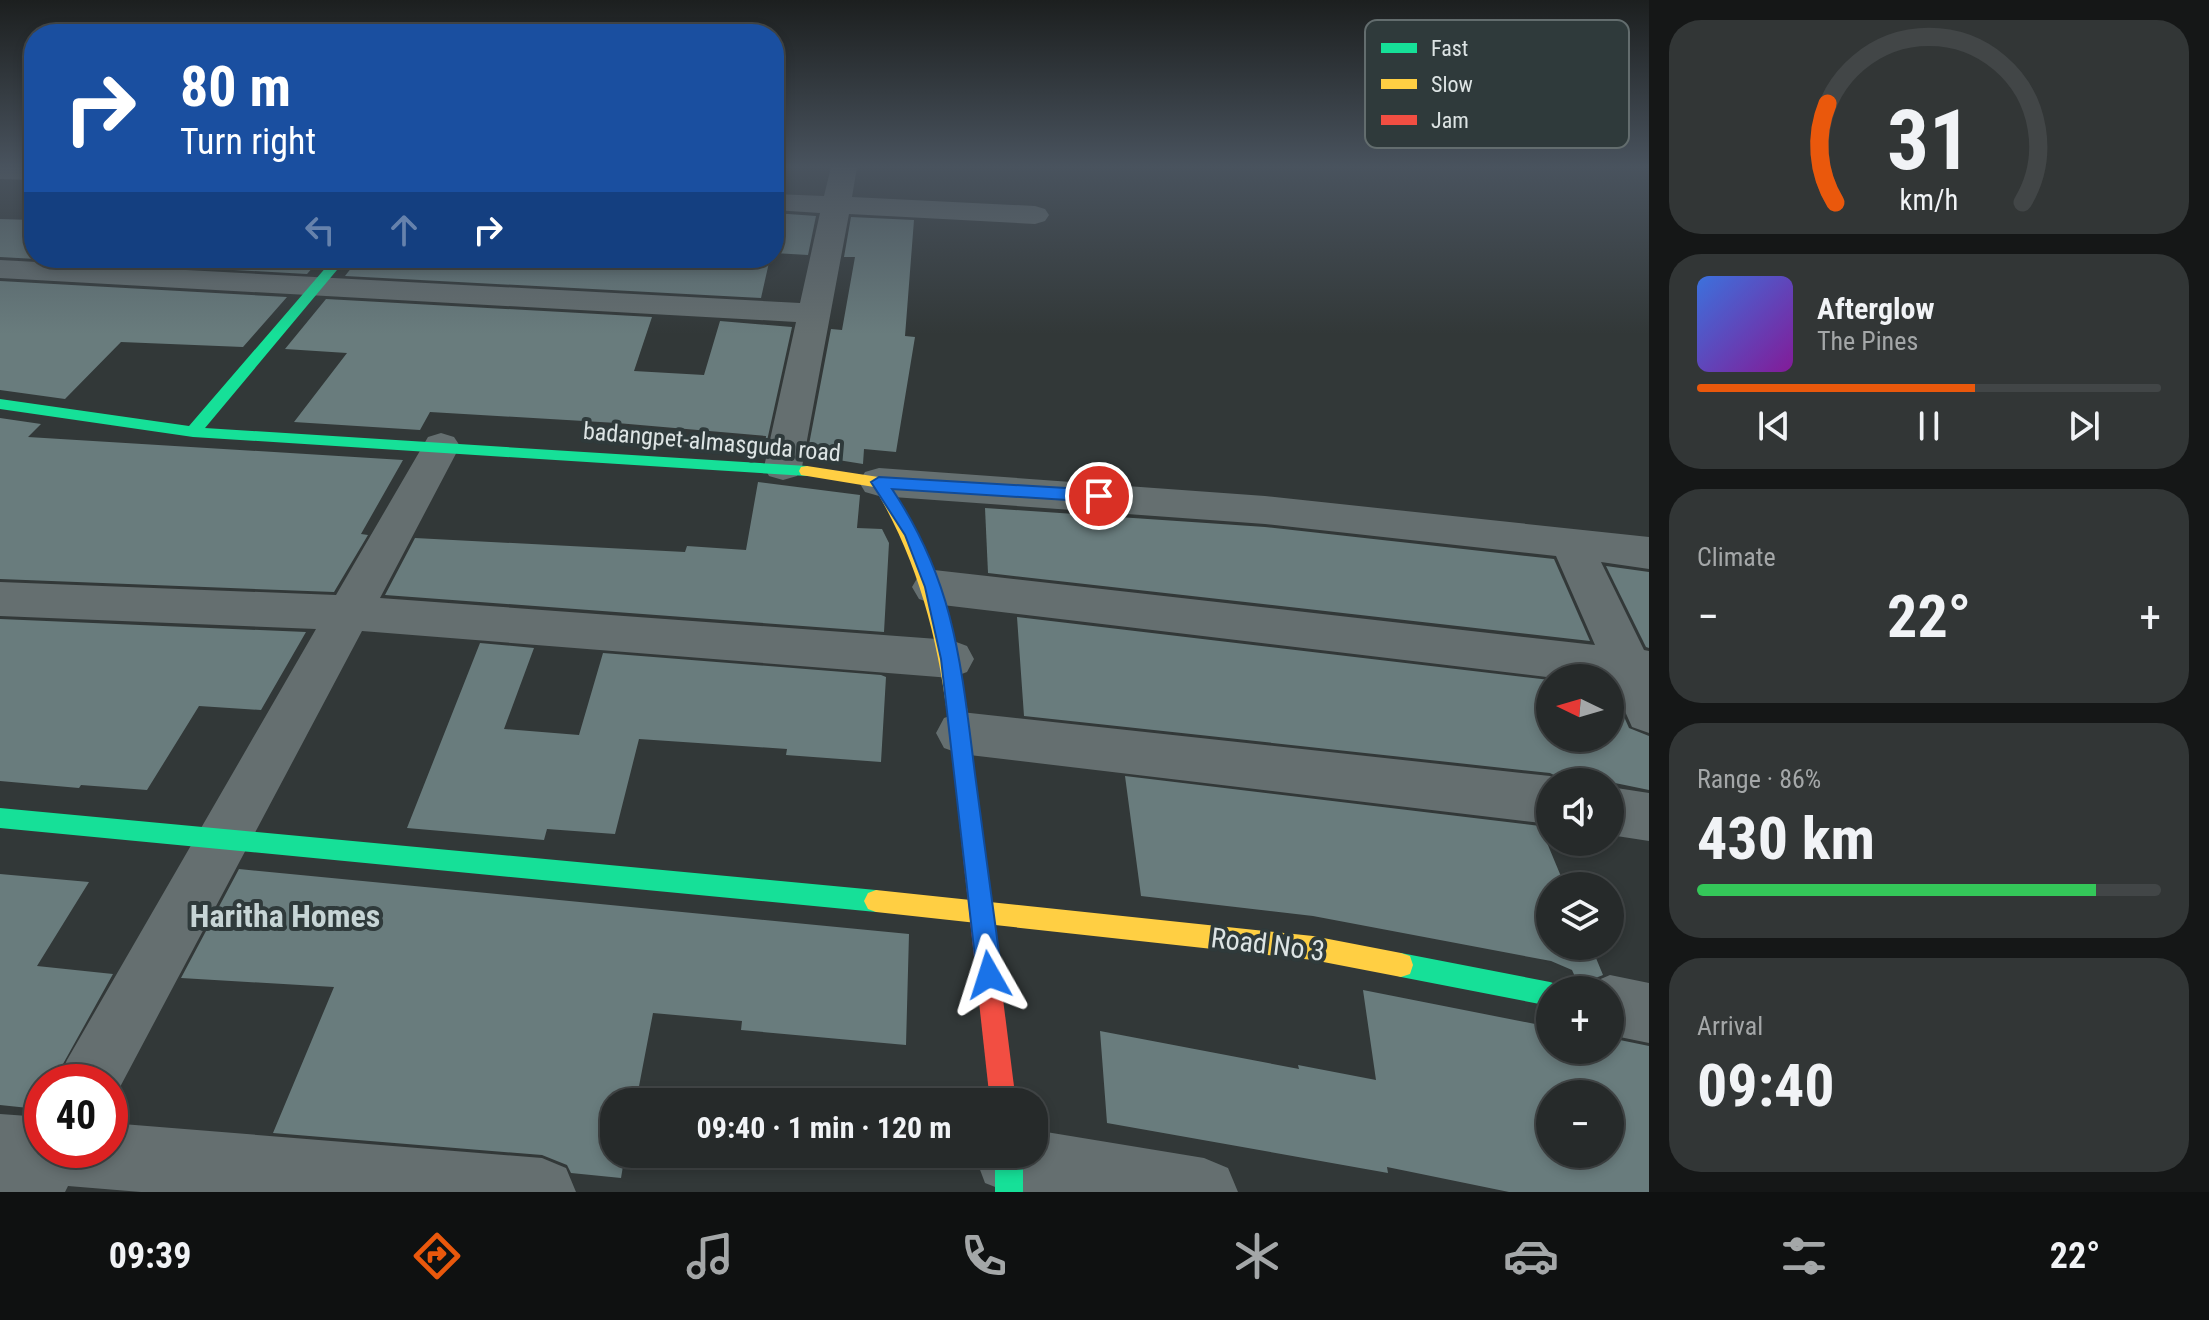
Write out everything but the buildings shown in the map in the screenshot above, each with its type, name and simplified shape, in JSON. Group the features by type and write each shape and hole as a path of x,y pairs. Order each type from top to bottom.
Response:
{"street":[{"path":"783,467 834,223"},
{"path":"193,432 333,268"},
{"path":"0,269 813,313"},
{"name":"badangpet-almasguda road","path":"0,404 193,432 783,467 879,482"},
{"path":"99,1064 441,446"},
{"path":"879,482 1070,493 1649,553"},
{"path":"879,482 913,534 934,587 951,659 983,911 1001,1088"},
{"path":"1571,543 1638,668 1649,712"},
{"path":"934,587 1638,668"},
{"path":"0,599 351,613 951,659"},
{"path":"961,733 1536,798"},
{"path":"1624,813 1649,817"},
{"name":"Road No 3","path":"0,818 983,911 1313,948 1536,991"},
{"path":"1624,1008 1649,1013"},
{"path":"0,1147 24,1148"},
{"path":"128,1157 542,1192"},
{"path":"1048,1160 1204,1192"},
{"path":"28,1192 41,1168"}],"traffic: fast":[{"path":"193,432 332,268"},
{"path":"0,404 193,432 807,471"},
{"path":"0,818 876,901"},
{"path":"1401,965 1536,991"},
{"path":"1009,1168 1009,1192"}],"traffic: slow":[{"path":"807,471 879,482 897,511 924,570 943,631 959,729"},
{"path":"876,901 1313,948 1401,965"}],"traffic: jam":[{"path":"959,729 1001,1088"}],"district":[{"name":"Haritha Homes","path":"285,916"}],"route":[{"path":"989,975 951,659 934,587 913,534 879,482 1099,496"}]}
